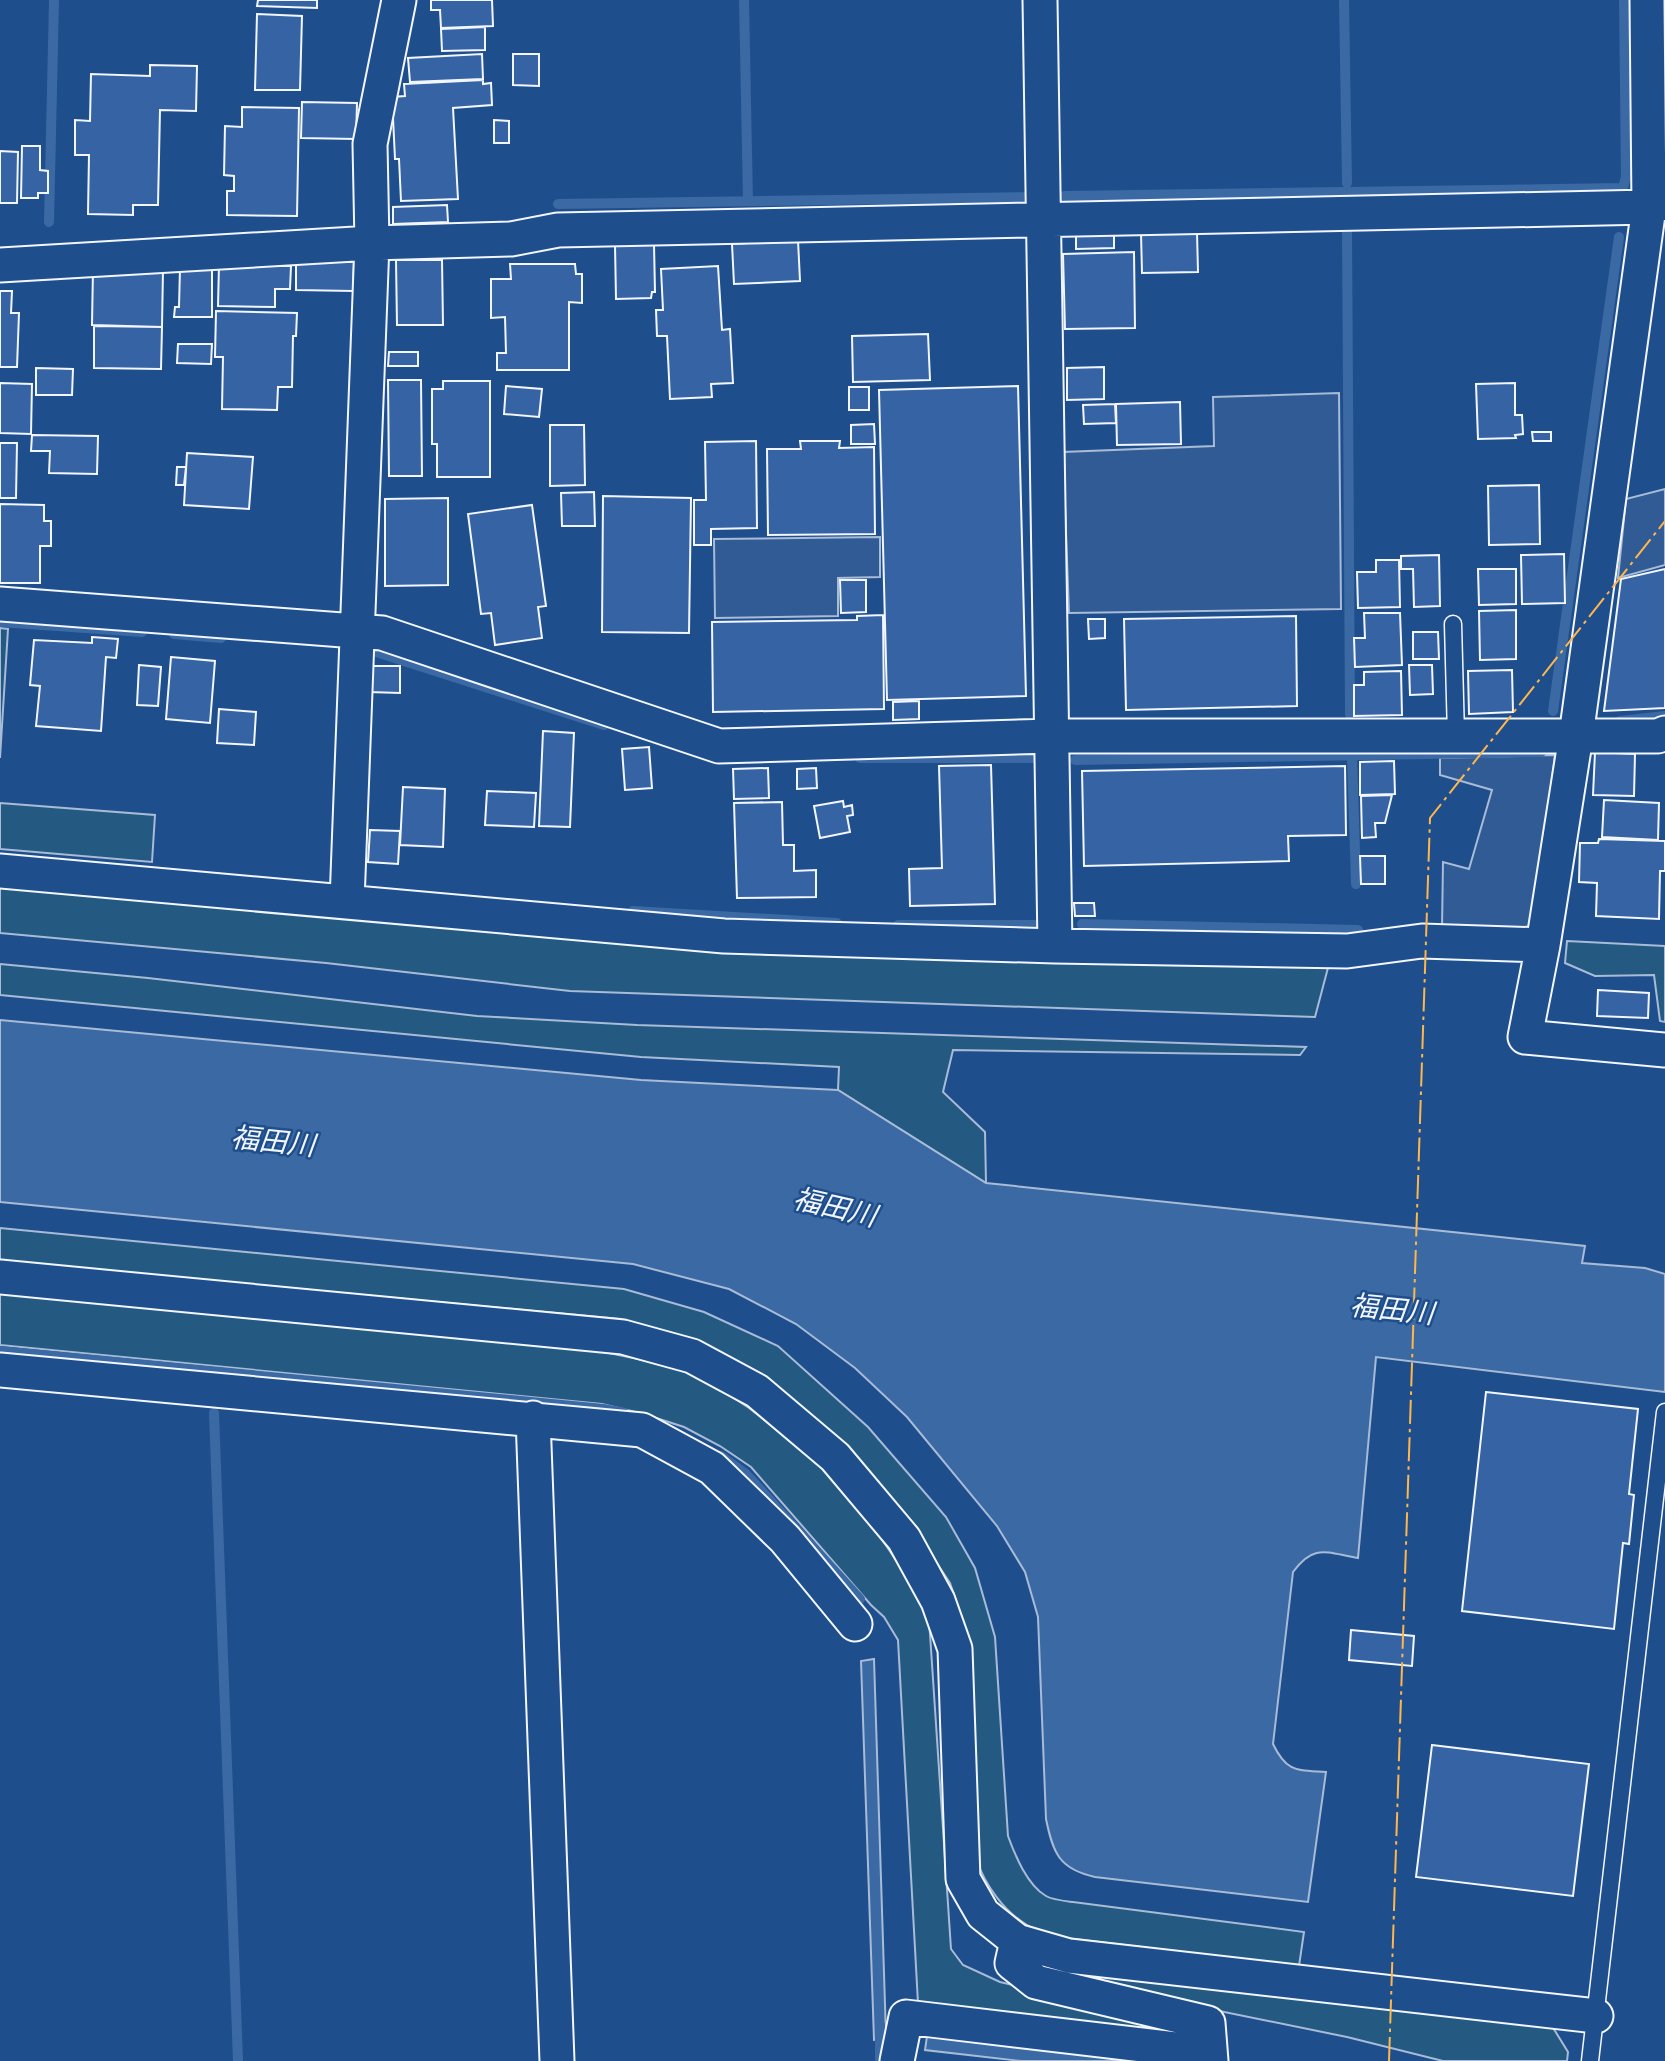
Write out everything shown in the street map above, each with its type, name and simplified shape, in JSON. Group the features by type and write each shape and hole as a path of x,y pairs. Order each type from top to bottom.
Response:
{"street":[{"path":"347,902 372,243 370,144 399,0"},
{"path":"1040,0 1055,946"},
{"path":"1647,0 1657,205 1576,736 1543,944 1525,1037 1665,1050"},
{"path":"0,265 372,243 512,239 558,230 1657,205"},
{"path":"0,604 382,633 719,746 1053,736 1658,736 1665,733"},
{"path":"0,871 724,936 1346,951 1422,941 1543,944"},
{"path":"0,1278 623,1337 692,1356 757,1391 835,1457 904,1539 938,1601 956,1649 963,1879 983,1914 1017,1941 1069,1956 1596,2016"},
{"path":"0,1370 642,1430 712,1468 785,1539 855,1624"},
{"path":"533,1418 557,2061"},
{"path":"897,2061 906,2017 1210,2057 1208,2023 1037,1982 1013,1963 1017,1941"}],"lane":[{"path":"1453,624 1456,736"},
{"path":"1590,2061 1665,1412"}],"shaded area":[{"path":"1339,393 1341,609 1069,613 1063,452 1214,446 1213,397"},
{"path":"1665,489 1665,565 1618,578 1626,499"},
{"path":"880,537 880,577 838,578 838,616 715,618 714,539"},
{"path":"0,628 8,629 0,758"},
{"path":"1555,755 1532,932 1442,928 1443,862 1469,869 1492,790 1440,775 1440,758"},
{"path":"0,803 155,815 152,862 0,849"},
{"path":"0,882 1329,964 1315,1017 570,991 326,963 0,933"},
{"path":"1567,941 1665,946 1665,1022 1660,1021 1654,975 1595,976 1565,963"},
{"path":"0,964 148,978 477,1016 637,1025 1306,1047 1300,1055 953,1050 943,1092 985,1132 986,1183 838,1090 839,1067 641,1057 0,995"},
{"path":"0,1228 624,1289 704,1312 778,1346 868,1427 946,1517 975,1568 995,1637 1008,1836 1033,1885 1046,1896 1059,1900 1304,1932 1299,1966 1058,1937 1027,1925 1003,1905 984,1878 976,1859 970,1642 950,1583 913,1528 691,1341 621,1319 0,1261"},
{"path":"0,1291 570,1345 699,1375 749,1408 817,1460 881,1538 918,1593 929,1619 951,1949 963,1965 1000,1982 1156,2019 1167,2031 918,2003 898,1640 884,1617 751,1467 720,1446 684,1427 602,1404 0,1345"},
{"path":"1035,1963 1552,2026 1568,2052 1567,2061 1443,2061 1347,2037 1043,1975"}],"water":[{"name":"福田川","path":"0,1020 641,1080 838,1090 986,1183 1585,1246 1582,1263 1645,1268 1665,1274 1665,1392 1376,1357 1358,1558 1322,1552 1308,1557 1293,1572 1273,1744 1288,1765 1307,1771 1326,1772 1308,1902 1095,1877 1073,1869 1060,1858 1046,1819 1038,1617 1025,1572 997,1526 907,1417 855,1368 796,1324 729,1289 633,1264 0,1202"},
{"path":"874,1659 886,2036 874,2040 861,1661"},
{"path":"927,2036 1154,2061 1021,2061 925,2050"}],"building":[{"path":"258,0 317,0 317,8 257,6"},
{"path":"431,0 492,0 493,26 441,28 440,10 431,10"},
{"path":"257,14 302,16 300,90 255,90"},
{"path":"485,27 485,50 442,51 441,29"},
{"path":"482,54 483,79 410,82 408,58"},
{"path":"513,54 539,54 539,86 513,85"},
{"path":"150,65 197,66 196,111 160,110 158,205 133,205 133,215 88,214 89,155 75,155 75,120 90,121 91,74 150,76"},
{"path":"483,80 483,84 491,83 492,105 453,108 458,199 401,201 399,159 395,159 392,97 405,96 404,84"},
{"path":"302,102 357,103 356,139 301,138"},
{"path":"242,107 299,108 297,216 227,215 227,191 234,191 234,176 224,175 225,126 242,127"},
{"path":"494,120 509,121 509,143 494,143"},
{"path":"22,146 40,146 40,170 48,171 48,193 38,193 38,198 21,198"},
{"path":"0,151 18,152 17,203 0,203"},
{"path":"447,205 448,222 393,224 393,207"},
{"path":"1197,232 1198,272 1142,273 1141,233"},
{"path":"1114,233 1114,248 1076,249 1076,234"},
{"path":"798,240 800,281 734,284 732,244"},
{"path":"654,244 655,292 652,292 651,298 616,299 615,245"},
{"path":"1134,252 1135,328 1065,329 1063,254"},
{"path":"296,260 354,262 353,291 296,290"},
{"path":"396,260 442,260 443,325 397,325"},
{"path":"510,264 575,264 576,274 582,274 582,303 569,302 569,370 497,370 497,353 506,353 505,317 491,318 491,279 511,279"},
{"path":"219,265 291,266 290,289 275,289 275,307 218,306"},
{"path":"718,266 722,330 730,329 733,383 711,384 712,397 670,399 667,336 657,336 656,310 663,310 661,269"},
{"path":"93,268 163,269 162,327 92,325"},
{"path":"180,268 212,268 212,317 174,317 175,307 179,307"},
{"path":"0,291 12,291 11,313 19,313 17,367 0,367"},
{"path":"216,311 297,313 296,336 293,336 292,387 278,387 277,410 222,409 223,357 215,357"},
{"path":"94,326 162,327 161,369 94,368"},
{"path":"928,334 930,380 853,382 852,336"},
{"path":"178,344 212,344 211,364 177,363"},
{"path":"389,352 418,352 418,366 388,366"},
{"path":"1104,367 1104,399 1067,400 1067,368"},
{"path":"36,368 73,369 72,395 36,395"},
{"path":"388,380 421,380 422,476 389,476"},
{"path":"443,381 490,381 490,477 437,477 437,444 432,444 432,389 443,389"},
{"path":"0,383 32,384 31,434 0,433"},
{"path":"1515,383 1515,415 1522,415 1523,434 1515,435 1516,438 1478,439 1476,384"},
{"path":"506,386 542,389 539,417 504,414"},
{"path":"1018,386 1026,696 887,700 879,390"},
{"path":"849,387 869,387 869,410 849,410"},
{"path":"1180,402 1181,444 1117,445 1116,404"},
{"path":"1115,404 1116,423 1084,424 1083,405"},
{"path":"874,424 875,444 851,444 851,425"},
{"path":"550,425 584,425 585,485 550,486"},
{"path":"1532,432 1551,432 1551,441 1533,441"},
{"path":"32,435 98,436 97,474 49,473 50,451 31,451"},
{"path":"756,441 757,528 711,529 711,545 694,545 694,500 706,500 705,442"},
{"path":"800,441 840,441 839,448 874,447 875,534 768,535 767,449 801,449"},
{"path":"0,443 17,443 16,498 0,498"},
{"path":"187,453 253,457 249,509 184,505"},
{"path":"177,467 186,467 184,485 176,485"},
{"path":"1539,485 1540,544 1489,545 1488,486"},
{"path":"594,492 595,526 562,526 561,493"},
{"path":"603,496 691,498 689,633 602,632"},
{"path":"448,498 448,585 385,586 385,499"},
{"path":"0,504 44,505 44,521 51,521 51,546 40,546 40,583 0,583"},
{"path":"532,505 546,606 538,607 542,638 495,645 491,613 481,614 468,514"},
{"path":"1564,554 1565,603 1522,604 1521,555"},
{"path":"1439,555 1440,606 1414,607 1413,569 1401,569 1401,556"},
{"path":"1376,560 1399,560 1400,607 1358,608 1357,572 1376,572"},
{"path":"1478,569 1516,569 1516,604 1479,605"},
{"path":"1665,569 1665,708 1604,711 1621,579"},
{"path":"840,580 866,580 866,612 841,613"},
{"path":"1516,610 1516,659 1480,660 1479,611"},
{"path":"1364,613 1400,613 1402,665 1355,667 1354,638 1365,638"},
{"path":"883,615 884,709 713,712 712,622 857,620 857,616"},
{"path":"1296,616 1297,706 1126,710 1124,619"},
{"path":"1088,619 1105,619 1105,638 1089,639"},
{"path":"1413,632 1438,632 1439,659 1413,659"},
{"path":"92,637 118,639 116,658 106,657 101,731 36,726 40,686 30,685 34,640 92,643"},
{"path":"171,657 215,661 210,723 166,719"},
{"path":"139,665 161,667 158,706 137,705"},
{"path":"1409,665 1432,665 1433,694 1410,695"},
{"path":"369,666 400,666 400,693 369,692"},
{"path":"1512,670 1513,712 1469,714 1468,671"},
{"path":"1401,671 1402,715 1354,716 1354,685 1364,685 1364,672"},
{"path":"919,701 919,719 893,720 893,702"},
{"path":"219,709 256,712 254,745 217,743"},
{"path":"543,731 574,733 570,827 539,826"},
{"path":"649,747 652,788 625,790 622,749"},
{"path":"1595,752 1635,754 1634,796 1593,795"},
{"path":"1394,761 1395,794 1360,795 1360,762"},
{"path":"991,765 995,904 910,906 909,869 942,868 939,766"},
{"path":"1345,766 1346,835 1288,836 1289,861 1084,866 1082,771"},
{"path":"768,768 769,798 734,799 733,769"},
{"path":"816,768 817,788 797,789 797,769"},
{"path":"403,787 445,789 443,847 400,845"},
{"path":"487,791 536,793 534,827 485,825"},
{"path":"1392,795 1385,823 1375,823 1376,837 1362,838 1361,796"},
{"path":"1604,800 1659,803 1658,840 1602,837"},
{"path":"843,801 844,807 852,805 853,815 847,816 850,832 820,838 814,806"},
{"path":"782,802 783,845 794,845 794,871 816,870 816,897 737,898 734,803"},
{"path":"370,830 400,831 398,864 368,862"},
{"path":"1599,839 1665,841 1665,871 1660,871 1659,919 1596,916 1597,883 1579,882 1580,843 1598,843"},
{"path":"1360,856 1385,856 1385,884 1361,884"},
{"path":"1074,903 1094,903 1095,916 1075,916"},
{"path":"1598,990 1649,993 1648,1018 1597,1016"},
{"path":"1486,1392 1638,1409 1629,1494 1634,1495 1629,1544 1623,1543 1614,1629 1462,1611"},
{"path":"1351,1630 1414,1636 1412,1666 1349,1660"},
{"path":"1432,1745 1589,1764 1573,1896 1416,1877"}],"waterway":[{"path":"49,222 54,0"},
{"path":"744,0 748,201"},
{"path":"1344,0 1347,183"},
{"path":"1064,196 1623,188 1626,177 1624,0"},
{"path":"558,204 1032,197"},
{"path":"1347,229 1350,715"},
{"path":"1553,711 1619,237"},
{"path":"0,622 142,632"},
{"path":"174,634 221,638"},
{"path":"373,651 604,725"},
{"path":"1620,721 1665,716"},
{"path":"1075,760 1541,752"},
{"path":"1352,755 1356,884"},
{"path":"860,758 1038,758"},
{"path":"633,911 837,923"},
{"path":"1082,924 1358,930"},
{"path":"898,925 1037,925"},
{"path":"0,1351 624,1413"},
{"path":"214,1413 238,2061"},
{"path":"721,1456 746,1474 860,1599"},
{"path":"880,2025 880,2061"}],"power":[{"path":"1389,2061 1430,818 1665,521"}]}
